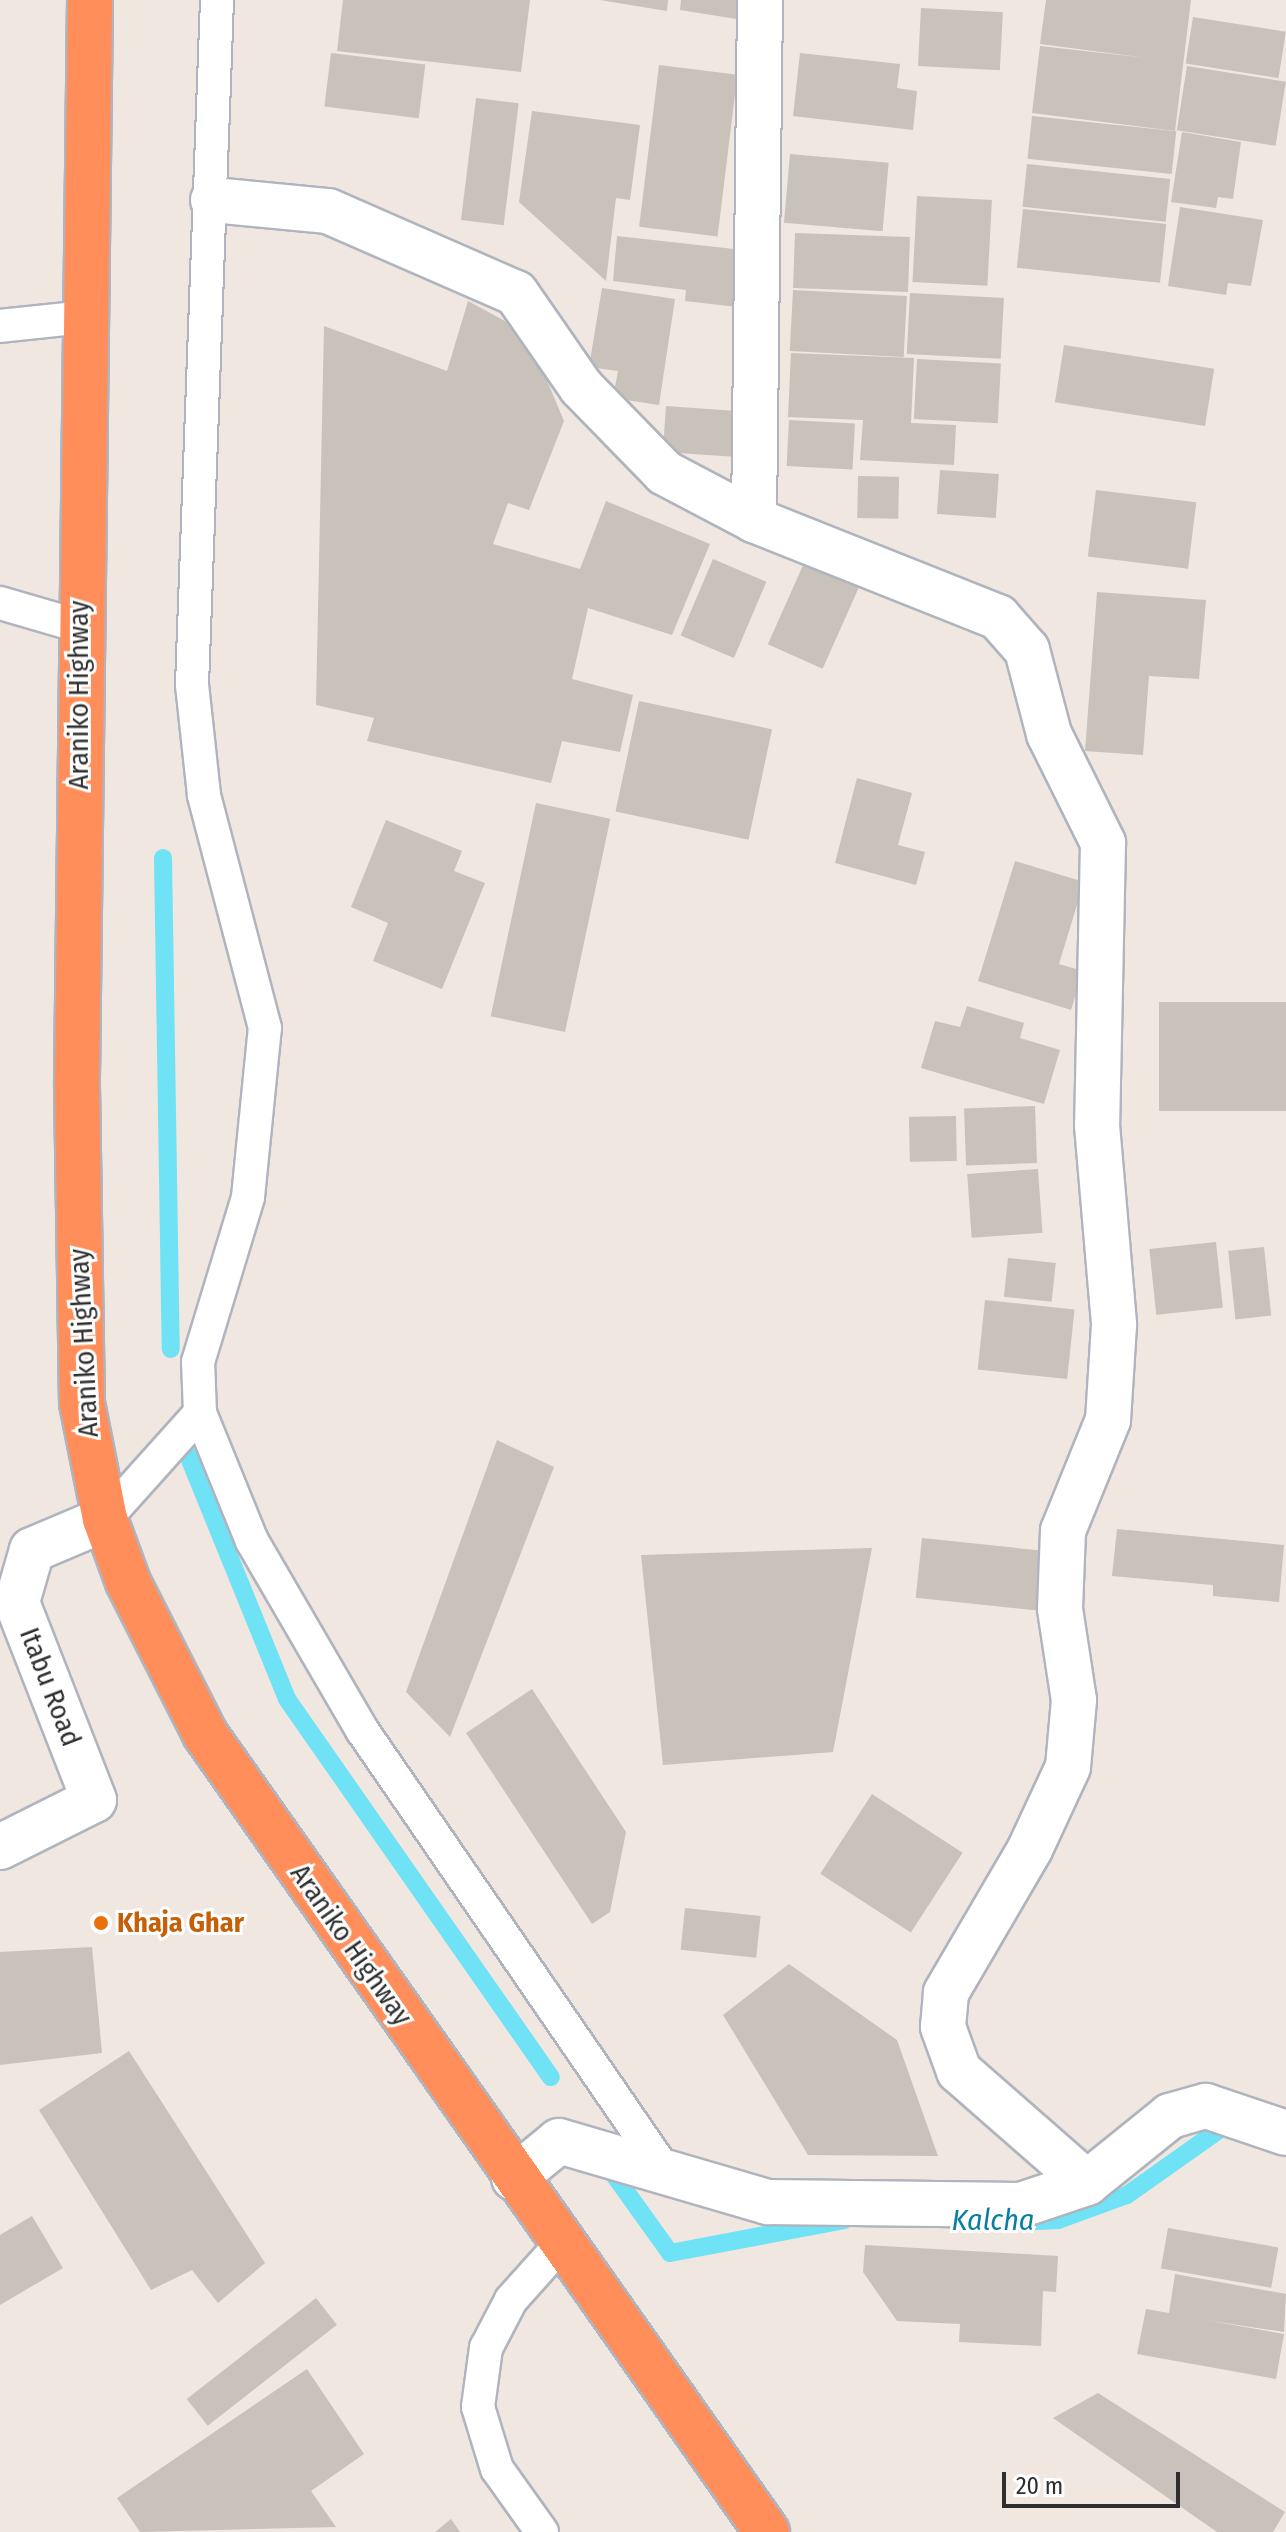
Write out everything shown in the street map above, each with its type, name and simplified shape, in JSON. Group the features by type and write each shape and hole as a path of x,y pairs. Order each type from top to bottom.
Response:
{"highway":[{"name":"Araniko Highway","path":"90,0 79,626 82,1403 105,1519 128,1582 205,1734 514,2178 767,2532"}],"street":[{"path":"754,520 760,0"},
{"path":"213,200 328,211 516,293 581,387 665,473 754,520 998,617 1027,650 1049,734 1103,843 1097,1125 1099,1217 1114,1325 1108,1420 1063,1531 1060,1609 1074,1700 1068,1767 1030,1849 946,1993 943,2027 959,2071 1087,2183"},
{"name":"Itabu Road","path":"0,1847 94,1800 17,1602 32,1550 105,1519"},
{"path":"514,2178 559,2141 768,2202 1021,2205 1087,2183 1170,2116 1206,2106 1286,2133"}],"lane":[{"path":"217,0 213,200 192,685 204,795 265,1028 248,1197 198,1362 200,1413 252,1541 362,1730 665,2171"},
{"path":"0,326 85,317"},
{"path":"0,603 79,626"},
{"path":"105,1519 200,1413"},
{"path":"542,2532 497,2469 478,2407 486,2348 511,2300 561,2244"}],"building":[{"path":"343,0 530,0 521,72 337,51"},
{"path":"600,0 668,0 667,11"},
{"path":"681,0 752,0 749,21 680,10"},
{"path":"1046,0 1191,0 1175,131 1032,113 1040,46 1147,58 1040,44"},
{"path":"921,8 1003,12 1000,70 918,66"},
{"path":"1193,17 1286,32 1278,78 1186,63"},
{"path":"331,53 425,65 419,118 324,107"},
{"path":"800,53 900,64 897,88 917,91 913,130 793,116"},
{"path":"659,65 737,75 718,236 639,227"},
{"path":"1187,66 1286,82 1276,146 1177,130"},
{"path":"476,98 519,103 504,225 461,220"},
{"path":"532,111 640,125 630,200 616,198 606,281 519,202"},
{"path":"1032,116 1176,131 1172,174 1028,159"},
{"path":"1182,132 1241,142 1233,199 1218,197 1216,208 1171,202"},
{"path":"790,154 889,163 883,231 784,223"},
{"path":"1027,164 1170,179 1166,222 1023,207"},
{"path":"917,196 992,200 987,286 912,282"},
{"path":"1180,207 1263,220 1251,286 1228,283 1226,295 1168,286"},
{"path":"1023,209 1166,224 1160,283 1017,268"},
{"path":"795,233 910,237 908,292 793,288"},
{"path":"617,236 752,251 746,308 685,301 686,290 613,281"},
{"path":"602,288 675,299 659,405 613,398 618,371 589,367"},
{"path":"793,290 907,296 904,357 790,351"},
{"path":"910,293 1004,298 1001,359 907,354"},
{"path":"468,301 527,333 564,421 529,510 508,503 493,544 580,569 606,501 710,544 672,635 588,608 572,679 633,695 620,752 562,741 551,783 367,741 374,718 316,705 324,326 447,371"},
{"path":"1064,345 1214,369 1205,426 1055,402"},
{"path":"791,353 914,358 911,423 956,425 954,465 860,460 863,420 788,417"},
{"path":"917,359 1001,363 998,423 914,419"},
{"path":"666,406 744,411 741,457 663,452"},
{"path":"789,420 855,423 853,469 787,466"},
{"path":"940,470 999,474 996,518 937,514"},
{"path":"858,476 899,477 898,519 857,518"},
{"path":"1096,490 1196,502 1188,569 1088,557"},
{"path":"713,559 766,582 734,658 681,635"},
{"path":"804,563 859,587 823,669 768,644"},
{"path":"1097,592 1206,600 1199,679 1149,676 1143,755 1085,751"},
{"path":"639,701 772,729 749,840 616,812"},
{"path":"857,778 912,793 898,845 925,852 916,885 835,863"},
{"path":"536,803 610,819 565,1032 491,1016"},
{"path":"386,820 462,851 454,871 485,883 442,989 373,961 388,923 351,907"},
{"path":"1015,861 1084,882 1059,964 1083,971 1071,1010 978,981"},
{"path":"1159,1002 1286,1002 1286,1111 1159,1111"},
{"path":"967,1006 1024,1023 1020,1038 1060,1050 1044,1104 921,1068 935,1021 960,1027"},
{"path":"1035,1106 1037,1163 966,1165 964,1108"},
{"path":"956,1116 957,1161 910,1162 909,1117"},
{"path":"1038,1169 1042,1233 972,1238 967,1174"},
{"path":"1216,1242 1223,1308 1156,1315 1149,1249"},
{"path":"1264,1247 1271,1316 1235,1319 1228,1251"},
{"path":"1008,1258 1056,1263 1052,1302 1004,1297"},
{"path":"985,1300 1075,1309 1067,1379 978,1370"},
{"path":"497,1440 554,1467 450,1737 406,1692"},
{"path":"1117,1529 1284,1545 1279,1602 1213,1596 1213,1585 1112,1576"},
{"path":"922,1538 1046,1551 1040,1611 916,1598"},
{"path":"872,1548 833,1752 663,1765 641,1555"},
{"path":"532,1689 626,1832 610,1912 592,1924 466,1733"},
{"path":"872,1794 963,1853 911,1932 820,1874"},
{"path":"685,1908 761,1916 756,1958 681,1950"},
{"path":"92,1947 102,2053 0,2065 0,1952"},
{"path":"789,1964 897,2040 938,2156 808,2155 723,2015"},
{"path":"129,2051 265,2263 218,2303 192,2270 151,2290 39,2110"},
{"path":"32,2216 63,2268 0,2305 0,2235"},
{"path":"1168,2228 1278,2247 1271,2288 1161,2268"},
{"path":"865,2245 1058,2256 1056,2292 1043,2291 1041,2346 959,2342 960,2324 897,2321 863,2272"},
{"path":"1175,2274 1286,2294 1284,2332 1205,2320 1284,2334 1276,2379 1137,2354 1146,2309 1169,2313"},
{"path":"316,2298 337,2325 208,2426 187,2399"},
{"path":"307,2369 364,2454 311,2491 336,2527 140,2532 117,2498"},
{"path":"1098,2393 1285,2512 1273,2532 1217,2532 1053,2418"},
{"path":"451,2519 460,2532 435,2532"}],"waterway":[{"path":"163,858 171,1349"},
{"path":"188,1455 287,1699 551,2077"},
{"name":"Kalcha","path":"1019,2222 1058,2220 1127,2195 1226,2125 1234,2129"},
{"name":"Kalcha","path":"607,2165 670,2253 845,2220"}],"place":[{"name":"Khaja Ghar","path":"101,1923"}]}
